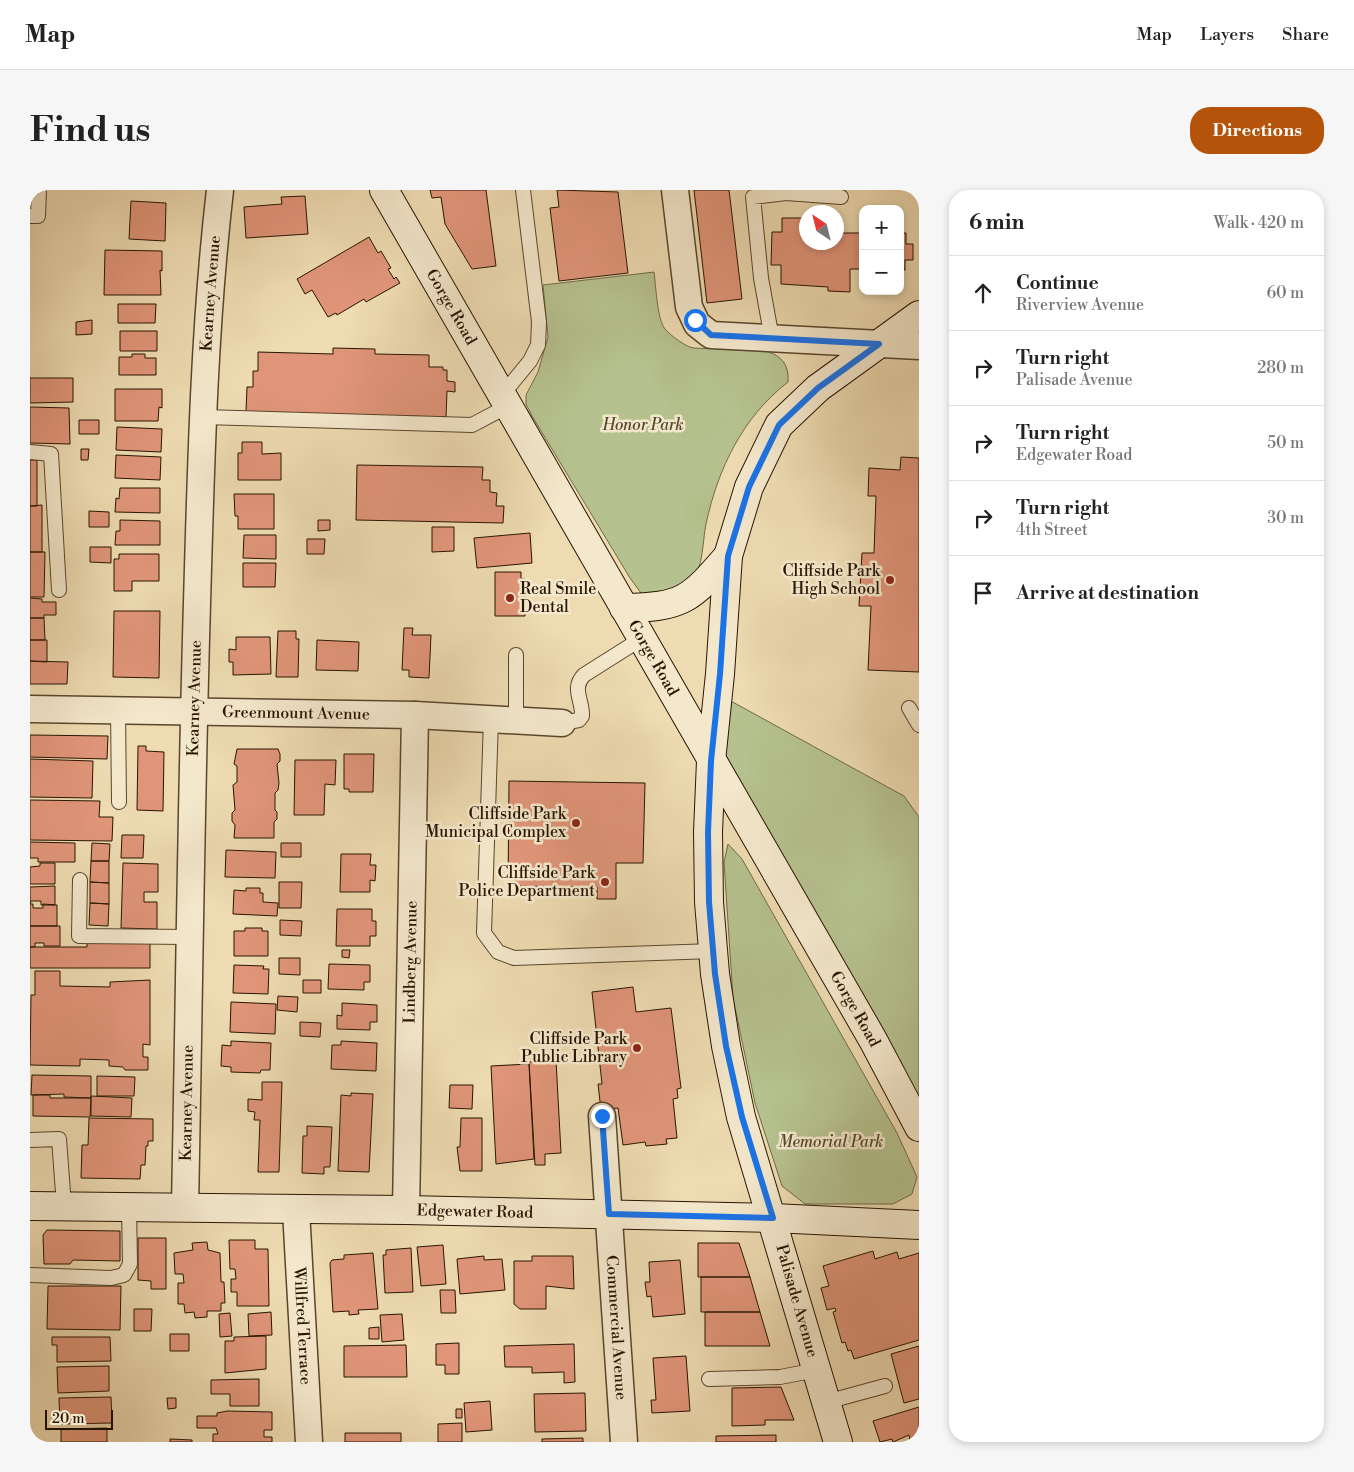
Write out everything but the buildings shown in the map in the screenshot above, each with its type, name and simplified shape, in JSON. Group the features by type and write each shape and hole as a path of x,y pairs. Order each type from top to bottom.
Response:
{"main road":[{"name":"Gorge Road","path":"384,190 873,1040 919,1127"},
{"name":"Palisade Avenue","path":"838,1442 742,1117 730,1064 713,950 709,902 708,836 711,761 720,674 728,556 749,487 779,425 818,388 919,314"},
{"path":"624,608 651,608 673,604 698,591 728,556"},
{"name":"Edgewater Road","path":"30,1206 609,1214 773,1218 919,1225"}],"street":[{"name":"Kearney Avenue","path":"185,1207 194,710 202,417 209,280 220,190"},
{"path":"675,190 689,307 697,324 711,335 919,346"},
{"name":"Greenmount Avenue","path":"30,709 194,710 415,715 562,723"},
{"name":"Lindberg Avenue","path":"406,1210 415,715"},
{"name":"Commercial Avenue","path":"602,1116 624,1442"},
{"name":"Willfred Terrace","path":"296,1210 309,1442"}],"lane":[{"path":"30,216 38,216 39,190"},
{"path":"202,417 472,426 505,400 538,345 540,322 523,190"},
{"path":"772,339 761,278 754,198 786,193 841,197"},
{"path":"30,452 51,454 59,590"},
{"path":"562,723 573,722 582,716 578,694 579,680 589,671 641,638"},
{"path":"516,655 503,719 484,933 498,952 514,958 713,950"},
{"path":"909,708 919,725"},
{"path":"118,710 119,802"},
{"path":"80,880 79,936 190,937"},
{"path":"30,1140 59,1139 64,1206"},
{"path":"30,1275 111,1278 124,1275 130,1264 129,1207"},
{"path":"709,1379 780,1377 817,1370"},
{"path":"826,1402 885,1386"}],"green space":[{"name":"Honor Park","path":"654,272 657,302 662,324 665,329 683,344 694,348 753,348 767,351 779,357 786,367 788,382 758,411 745,428 725,464 711,503 699,567 692,582 679,592 654,599 641,593 630,578 532,416 526,404 526,395 538,372 548,337 543,285"},
{"path":"718,694 904,796 919,817 919,1127 711,761"},
{"name":"Memorial Park","path":"728,844 742,859 897,1133 917,1177 912,1194 893,1204 805,1204 782,1186 755,1103 733,998 724,862"}],"place":[{"name":"Cliffside Park High School","path":"890,580"},
{"name":"Real Smile Dental","path":"510,598"},
{"name":"Cliffside Park Municipal Complex","path":"576,823"},
{"name":"Cliffside Park Police Department","path":"605,882"},
{"name":"Cliffside Park Public Library","path":"637,1048"}],"route":[{"path":"602,1116 609,1214 773,1218 742,1117 726,1046 715,974 709,902 708,832 711,761 720,674 728,556 749,487 779,425 818,388 879,344 801,342 711,335 697,324 695,320"}]}
